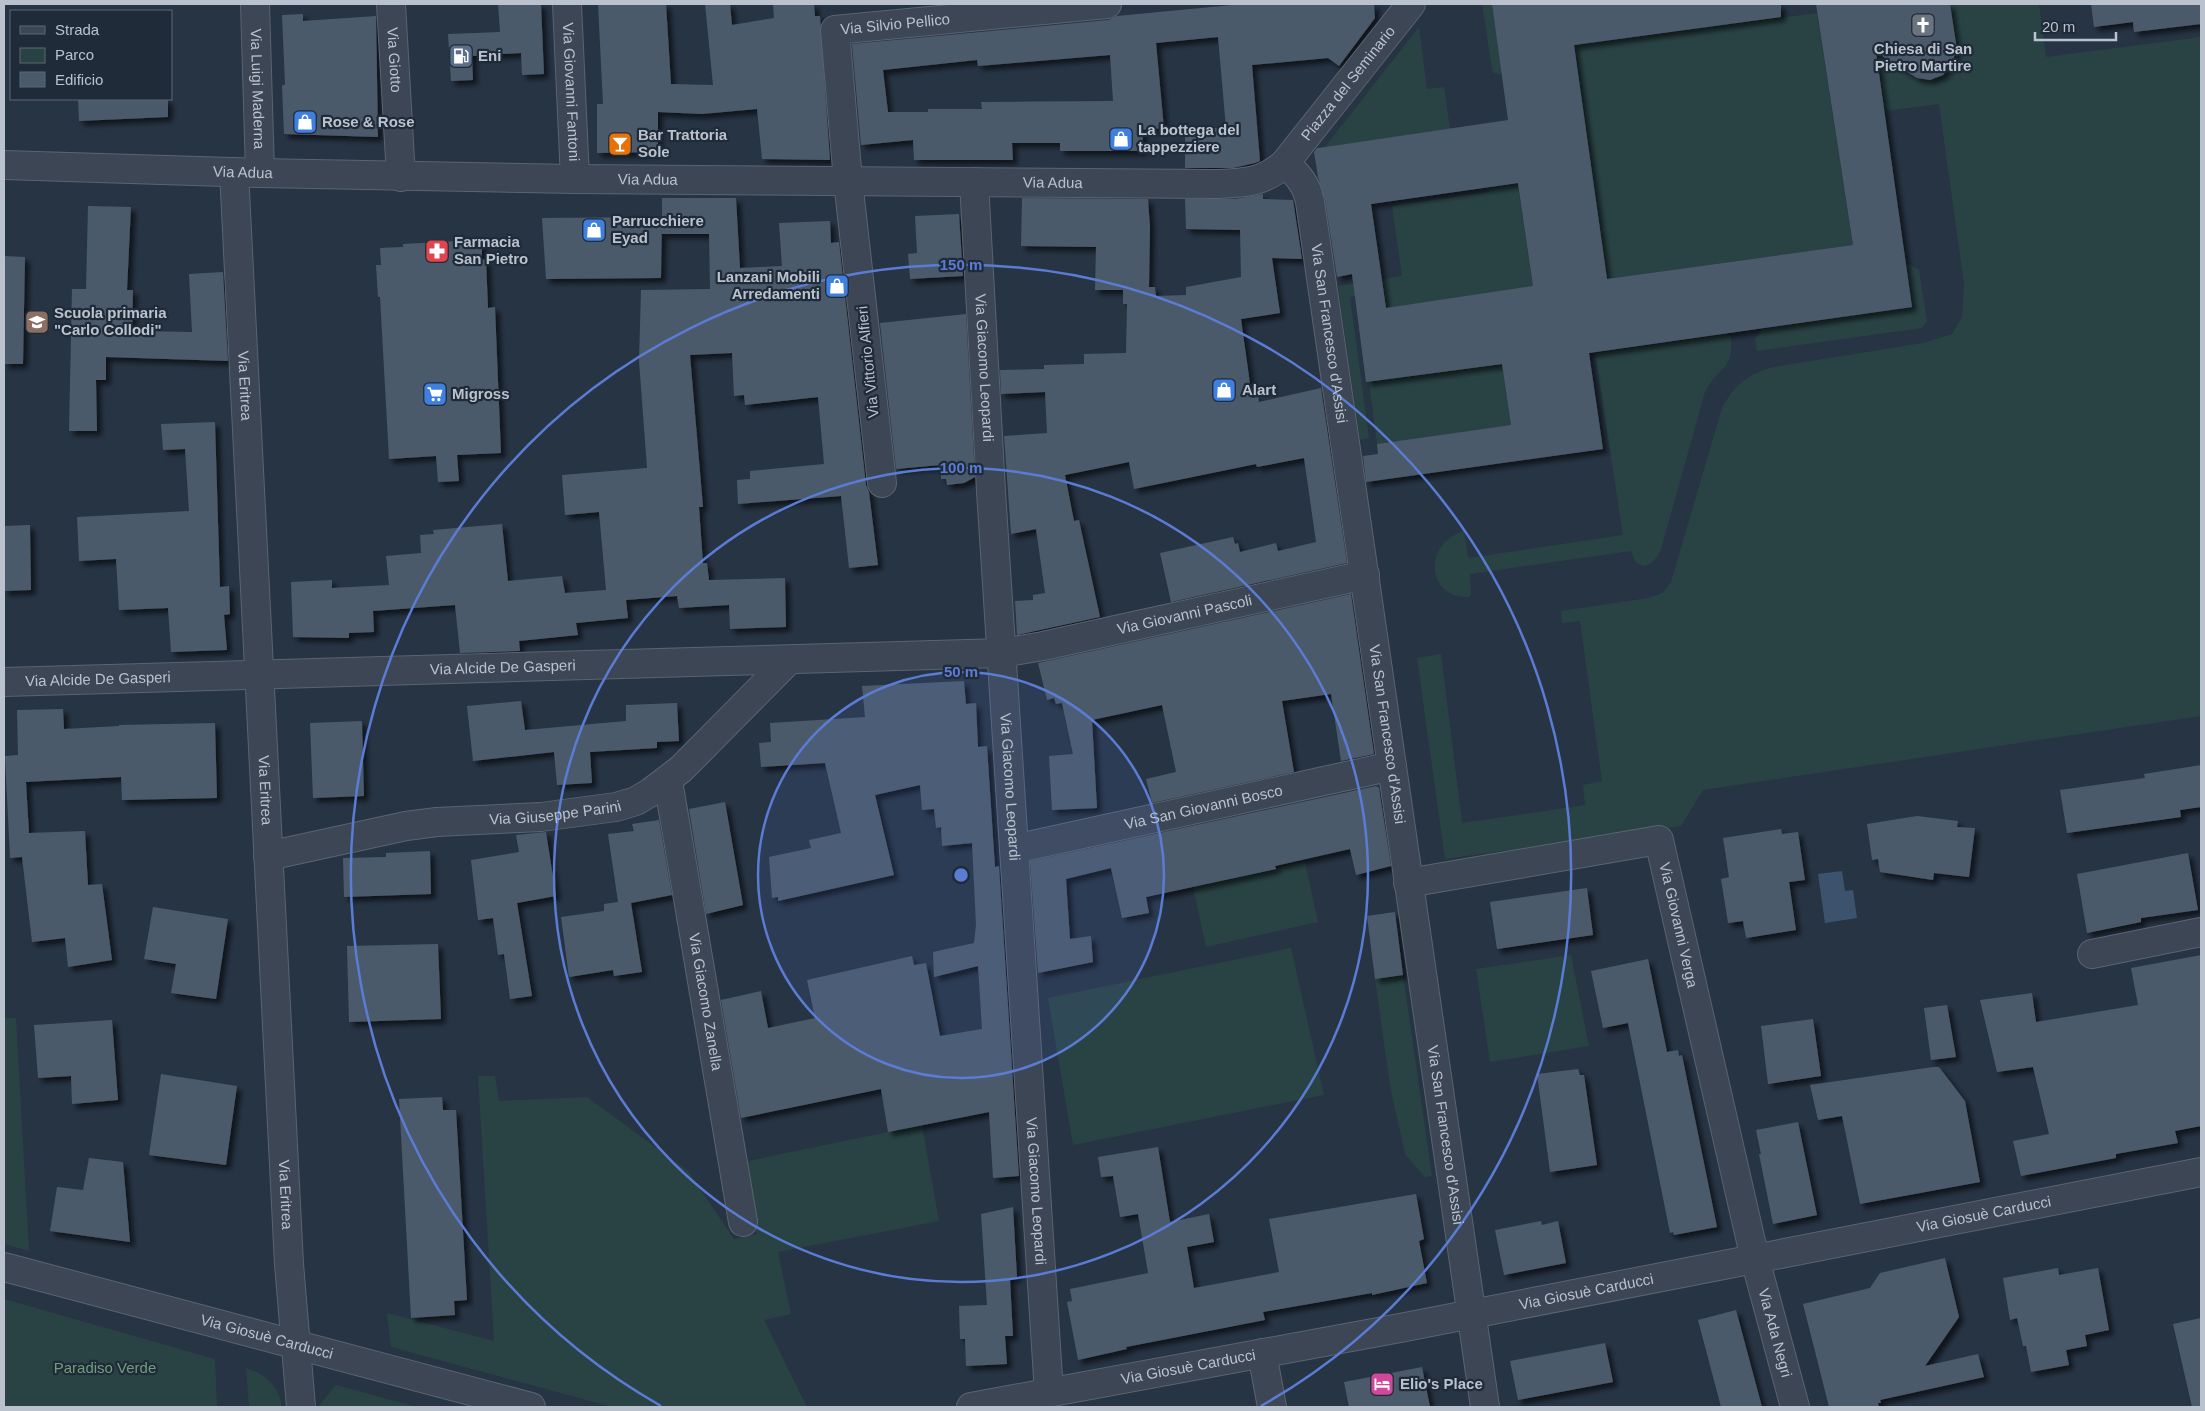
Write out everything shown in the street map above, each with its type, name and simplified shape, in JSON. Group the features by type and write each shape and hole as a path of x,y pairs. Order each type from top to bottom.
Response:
{"street":[{"name":"Via Luigi Maderna","path":"247,173 256,4"},
{"name":"Via Giotto","path":"391,4 401,176"},
{"name":"Via Giovanni Fantoni","path":"567,4 576,179"},
{"name":"Via Silvio Pellico","path":"848,181 835,30 1107,4"},
{"name":"Piazza del Seminario","path":"1285,163 1411,4"},
{"name":"Via Adua","path":"4,165 247,173 576,179 1241,183 1268,177 1285,163"},
{"name":"Via San Francesco d'Assisi","path":"1285,163 1300,178 1309,196 1484,1407"},
{"name":"Via Eritrea","path":"247,173 259,674 289,1264 301,1407"},
{"name":"Via Vittorio Alfieri","path":"848,181 882,484"},
{"name":"Via Giacomo Leopardi","path":"974,182 1049,1393"},
{"name":"Via Giovanni Pascoli","path":"1002,653 1043,646 1365,575"},
{"name":"Via Alcide De Gasperi","path":"4,682 1002,653"},
{"name":"Via Giuseppe Parini","path":"268,856 381,831 437,822 540,817 616,807 636,801 668,780 708,744 788,660"},
{"name":"Via San Giovanni Bosco","path":"1014,849 1392,766"},
{"name":"Via Giacomo Zanella","path":"668,780 743,1222"},
{"name":"Via Giovanni Verga","path":"1408,883 1659,840 1755,1259"},
{"path":"2092,954 2201,932"},
{"name":"Via Giosuè Carducci","path":"972,1407 1755,1259 2201,1172"},
{"name":"Via Ada Negri","path":"1755,1259 1795,1407"},
{"name":"Via Giosuè Carducci","path":"4,1267 531,1407"},
{"path":"1262,1353 1272,1407"}],"green space":[{"path":"1482,4 1492,4 1502,74 1494,73 1492,69"},
{"path":"1950,4 2039,4 2046,57 2201,37 2201,716 1703,790 1681,826 1445,859 1417,658 1441,654 1462,823 1585,805 1583,785 1602,781 1580,621 1562,623 1561,611 1648,598 1663,593 1671,582 1722,408 1732,392 1743,381 1756,373 1774,367 1923,343 1952,334 1962,317 1964,284 1939,104 1884,111 1875,46 1904,67 1910,74 1926,80 1935,79 1946,72 1953,60 1954,52 1957,51"},
{"path":"1817,13 1853,245 1607,279 1574,45"},
{"path":"1419,27 1427,89 1444,87 1450,129 1325,147"},
{"path":"1518,183 1533,287 1361,312 1359,295 1350,297 1369,438 1360,440 1338,286 1402,276 1392,206 1489,192 1489,187"},
{"path":"1906,263 1919,270 1927,321 1922,328 1757,351 1755,339 1762,329 1912,307"},
{"path":"1726,334 1731,337 1730,356 1724,368 1705,392 1661,549 1651,563 1644,566 1640,565 1635,561 1631,551 1470,574 1471,594 1469,597 1455,596 1445,590 1438,581 1435,570 1436,559 1441,548 1450,538 1464,531 1468,558 1623,535 1595,353"},
{"path":"1502,364 1511,425 1377,444 1369,382"},
{"path":"1305,862 1318,922 1206,947 1193,887"},
{"path":"1291,948 1324,1095 1073,1145 1048,998"},
{"path":"1571,955 1589,1046 1490,1062 1476,969"},
{"path":"1403,975 1432,1176 1425,1177 1405,1154 1390,1086 1375,979"},
{"path":"4,1018 16,1018 29,1251 4,1244"},
{"path":"478,1076 495,1076 499,1101 587,1097 688,1171 734,1239 757,1234 743,1162 922,1125 939,1221 778,1252 791,1314 764,1320 807,1407 612,1407 391,1347 387,1313 494,1341"},
{"name":"Paradiso Verde","path":"4,1299 215,1359 217,1407 4,1407"},
{"path":"246,1368 260,1374 270,1382 278,1393 282,1407 249,1407"},
{"path":"336,1385 417,1407 318,1407"}],"water":[{"path":"1842,871 1845,891 1853,890 1857,918 1825,923 1818,874"}],"building":[{"path":"498,4 541,4 544,74 522,75 521,53 472,56 473,80 451,81 448,34 500,32"},
{"path":"598,4 666,4 671,84 713,85 705,4 730,4 732,25 774,18 773,4 814,4 815,16 820,16 830,160 762,159 757,109 702,114 658,112 658,152 597,153 597,104 603,104"},
{"path":"1243,4 1374,4 1375,18 1339,66 1328,58 1252,65 1260,161 1255,163 1233,168 1185,168 1185,128 1226,128 1218,37 1156,43 1164,128 1142,130 1144,151 1060,151 1060,143 1012,143 1013,160 914,160 913,140 861,145 852,44 1108,20 1117,16","holes":["1110,55 1113,101 981,102 982,109 928,109 928,112 888,112 883,70 977,60 978,66"]},
{"path":"1492,4 1781,4 1781,17 1574,45 1607,279 1853,245 1816,4 1950,4 1957,50 1951,64 1943,75 1930,80 1917,78 1876,52 1912,307 1589,353 1603,449 1366,482 1363,456 1378,454 1377,444 1511,425 1502,364 1366,382 1352,274 1337,277 1325,200 1318,177 1314,152 1317,148 1508,120","holes":["1518,183 1533,286 1386,308 1371,204"]},
{"path":"2091,4 2201,4 2201,24 2134,32 2133,22 2094,27"},
{"path":"303,14 303,21 376,16 378,137 284,134 282,86 285,84 282,15"},
{"path":"78,100 168,100 168,117 79,121"},
{"path":"1263,194 1263,199 1293,200 1302,259 1272,258 1280,313 1241,319 1252,398 1258,397 1259,402 1321,388 1347,563 1171,602 1160,553 1233,537 1235,544 1238,543 1240,552 1276,543 1278,551 1316,542 1304,458 1257,467 1256,464 1134,489 1129,462 1065,475 1074,521 1079,520 1100,617 1017,635 1015,601 1033,600 1033,595 1045,593 1036,529 1011,534 1004,436 1047,433 1045,392 1001,394 1000,370 1044,369 1044,365 1084,364 1084,354 1126,353 1127,304 1123,304 1123,290 1095,290 1096,247 1021,246 1022,198 1148,199 1150,227 1149,287 1155,287 1156,296 1186,295 1186,287 1241,277 1240,230 1186,229 1185,199 1235,199"},
{"path":"662,198 736,198 740,268 782,266 779,223 830,221 831,243 839,242 866,485 869,492 878,565 849,568 841,496 738,504 737,480 750,479 750,471 824,464 818,397 745,405 744,395 734,396 732,353 690,355 703,507 699,507 703,563 707,563 709,580 785,578 786,627 730,629 729,605 679,608 677,596 626,600 628,618 576,623 578,635 519,641 520,651 460,653 455,605 373,611 374,632 349,633 349,638 293,637 291,582 332,580 332,588 389,585 386,556 421,553 420,535 434,534 433,530 502,524 508,581 562,576 565,593 606,590 599,512 565,515 562,475 647,468 639,361 641,290 710,289 709,234 662,234"},
{"path":"88,206 131,207 127,290 133,290 132,331 192,332 189,274 223,272 228,361 106,357 106,380 96,380 97,431 69,431 72,289 86,289"},
{"path":"959,214 963,276 910,279 908,254 917,253 915,216"},
{"path":"662,217 661,278 546,279 542,218"},
{"path":"458,241 458,244 482,243 482,260 486,259 488,308 495,307 501,453 457,455 459,481 438,482 436,456 389,459 380,297 378,297 376,265 381,265 380,248 403,247 403,244"},
{"path":"4,256 25,257 23,364 4,364"},
{"path":"966,314 975,477 964,483 947,485 946,479 941,479 941,465 896,469 880,323"},
{"path":"215,422 220,587 229,586 230,614 224,615 227,650 171,652 168,608 119,610 116,559 79,561 77,517 189,511 185,449 163,450 161,424"},
{"path":"30,525 31,590 4,591 4,526"},
{"path":"1351,594 1374,754 1341,761 1331,694 1282,701 1294,772 1152,803 1146,779 1176,772 1162,705 1092,720 1097,808 1052,810 1049,756 1073,754 1062,703 1056,704 1054,698 1047,700 1038,663"},
{"path":"964,681 966,704 976,703 978,747 987,746 995,867 999,866 1019,1176 993,1178 989,1112 888,1132 881,1089 741,1118 721,1000 761,991 768,1028 815,1018 807,980 912,956 914,965 926,963 940,1036 982,1029 978,966 934,977 933,952 974,943 976,925 972,843 942,846 941,827 936,828 934,809 922,810 920,785 875,795 894,875 778,901 778,897 772,898 769,857 811,848 809,840 841,833 825,763 761,767 759,743 771,742 770,723 865,717 862,686"},
{"path":"521,701 525,730 626,721 626,705 677,703 679,741 657,742 657,748 590,752 592,783 557,785 554,752 473,761 467,706"},
{"path":"63,709 64,729 119,725 215,723 217,798 122,800 121,777 26,782 29,833 85,831 88,885 102,884 112,960 68,967 65,938 32,942 22,857 10,858 5,756 18,755 17,710"},
{"path":"362,721 364,796 313,798 310,723"},
{"path":"2201,765 2201,807 2180,810 2181,817 2067,833 2060,790 2145,778 2144,774"},
{"path":"1376,786 1379,788 1391,866 1356,875 1350,849 1275,866 1276,869 1146,897 1149,913 1122,918 1111,868 1066,879 1070,939 1091,936 1093,962 1038,973 1030,861"},
{"path":"725,802 743,905 706,914 689,809"},
{"path":"1917,816 1958,821 1957,827 1975,828 1969,877 1934,873 1933,880 1880,872 1878,859 1872,860 1867,824"},
{"path":"659,820 672,895 631,903 642,972 614,976 613,970 569,977 561,917 604,911 604,904 618,902 608,834 634,831 632,824"},
{"path":"1781,829 1782,834 1798,832 1805,880 1789,882 1796,930 1746,938 1743,921 1728,923 1721,879 1729,877 1723,838"},
{"path":"546,832 556,896 517,903 532,996 510,999 504,954 498,955 493,918 478,920 471,860 519,852 516,835"},
{"path":"430,851 431,894 344,897 343,858 386,857 386,853"},
{"path":"2188,853 2198,910 2141,918 2141,922 2087,933 2077,874"},
{"path":"1587,888 1593,935 1497,949 1490,902"},
{"path":"153,907 228,919 216,999 171,993 176,964 144,959"},
{"path":"1395,912 1403,975 1375,979 1367,916"},
{"path":"438,944 441,1019 349,1022 347,946"},
{"path":"2201,955 2201,1126 2175,1131 2178,1143 2116,1154 2116,1158 2021,1176 2013,1141 2049,1134 2033,1067 1997,1072 1980,1000 2032,993 2036,1022 2138,1005 2131,968"},
{"path":"1648,959 1667,1052 1678,1050 1679,1056 1682,1055 1717,1227 1674,1235 1673,1232 1670,1233 1628,1023 1603,1028 1591,971"},
{"path":"1947,1005 1956,1057 1931,1060 1924,1008"},
{"path":"1813,1019 1821,1076 1768,1084 1761,1026"},
{"path":"112,1020 118,1100 72,1104 71,1076 38,1078 34,1025"},
{"path":"1939,1067 1965,1101 1980,1182 1860,1204 1842,1116 1818,1120 1810,1085"},
{"path":"1578,1069 1580,1075 1584,1075 1597,1165 1550,1172 1537,1074"},
{"path":"161,1074 237,1086 226,1165 149,1155"},
{"path":"442,1097 443,1110 456,1110 467,1300 454,1301 455,1315 411,1318 399,1099"},
{"path":"1798,1122 1817,1215 1773,1224 1756,1130"},
{"path":"1158,1147 1170,1222 1209,1214 1214,1242 1187,1247 1194,1288 1279,1272 1269,1219 1416,1194 1424,1239 1419,1241 1427,1283 1372,1295 1372,1293 1263,1312 1265,1320 1126,1347 1127,1349 1078,1360 1067,1302 1072,1301 1070,1289 1148,1273 1138,1214 1120,1217 1113,1176 1101,1177 1098,1157"},
{"path":"89,1158 123,1162 130,1242 50,1231 57,1187 83,1190"},
{"path":"1013,1207 1017,1277 1010,1279 1013,1336 1005,1336 1007,1364 966,1366 965,1339 960,1339 959,1306 987,1305 981,1214"},
{"path":"1541,1221 1542,1225 1558,1221 1566,1263 1504,1275 1495,1230"},
{"path":"1945,1258 1959,1317 1925,1366 1978,1354 1984,1377 1880,1400 1881,1403 1878,1403 1879,1407 1829,1407 1803,1304 1870,1288 1880,1273"},
{"path":"2058,1268 2059,1275 2098,1268 2109,1330 2085,1335 2087,1346 2066,1350 2069,1365 2031,1372 2026,1346 2023,1346 2017,1318 2010,1320 2003,1278"},
{"path":"1736,1310 1762,1407 1721,1407 1698,1320"},
{"path":"2201,1318 2201,1407 2192,1407 2173,1324"},
{"path":"1605,1343 1613,1382 1518,1400 1510,1361"},
{"path":"1422,1367 1430,1407 1349,1407 1344,1382"}],"place":[{"name":"Chiesa di San Pietro Martire","path":"1923,25"},
{"name":"Eni","path":"461,56"},
{"name":"Rose & Rose","path":"305,122"},
{"name":"La bottega del tappezziere","path":"1121,139"},
{"name":"Bar Trattoria Sole","path":"620,144"},
{"name":"Parrucchiere Eyad","path":"594,230"},
{"name":"Farmacia San Pietro","path":"437,251"},
{"name":"Lanzani Mobili Arredamenti","path":"837,286"},
{"name":"Scuola primaria \"Carlo Collodi\"","path":"37,322"},
{"name":"Alart","path":"1224,390"},
{"name":"Migross","path":"435,394"},
{"name":"Elio's Place","path":"1382,1384"}]}
